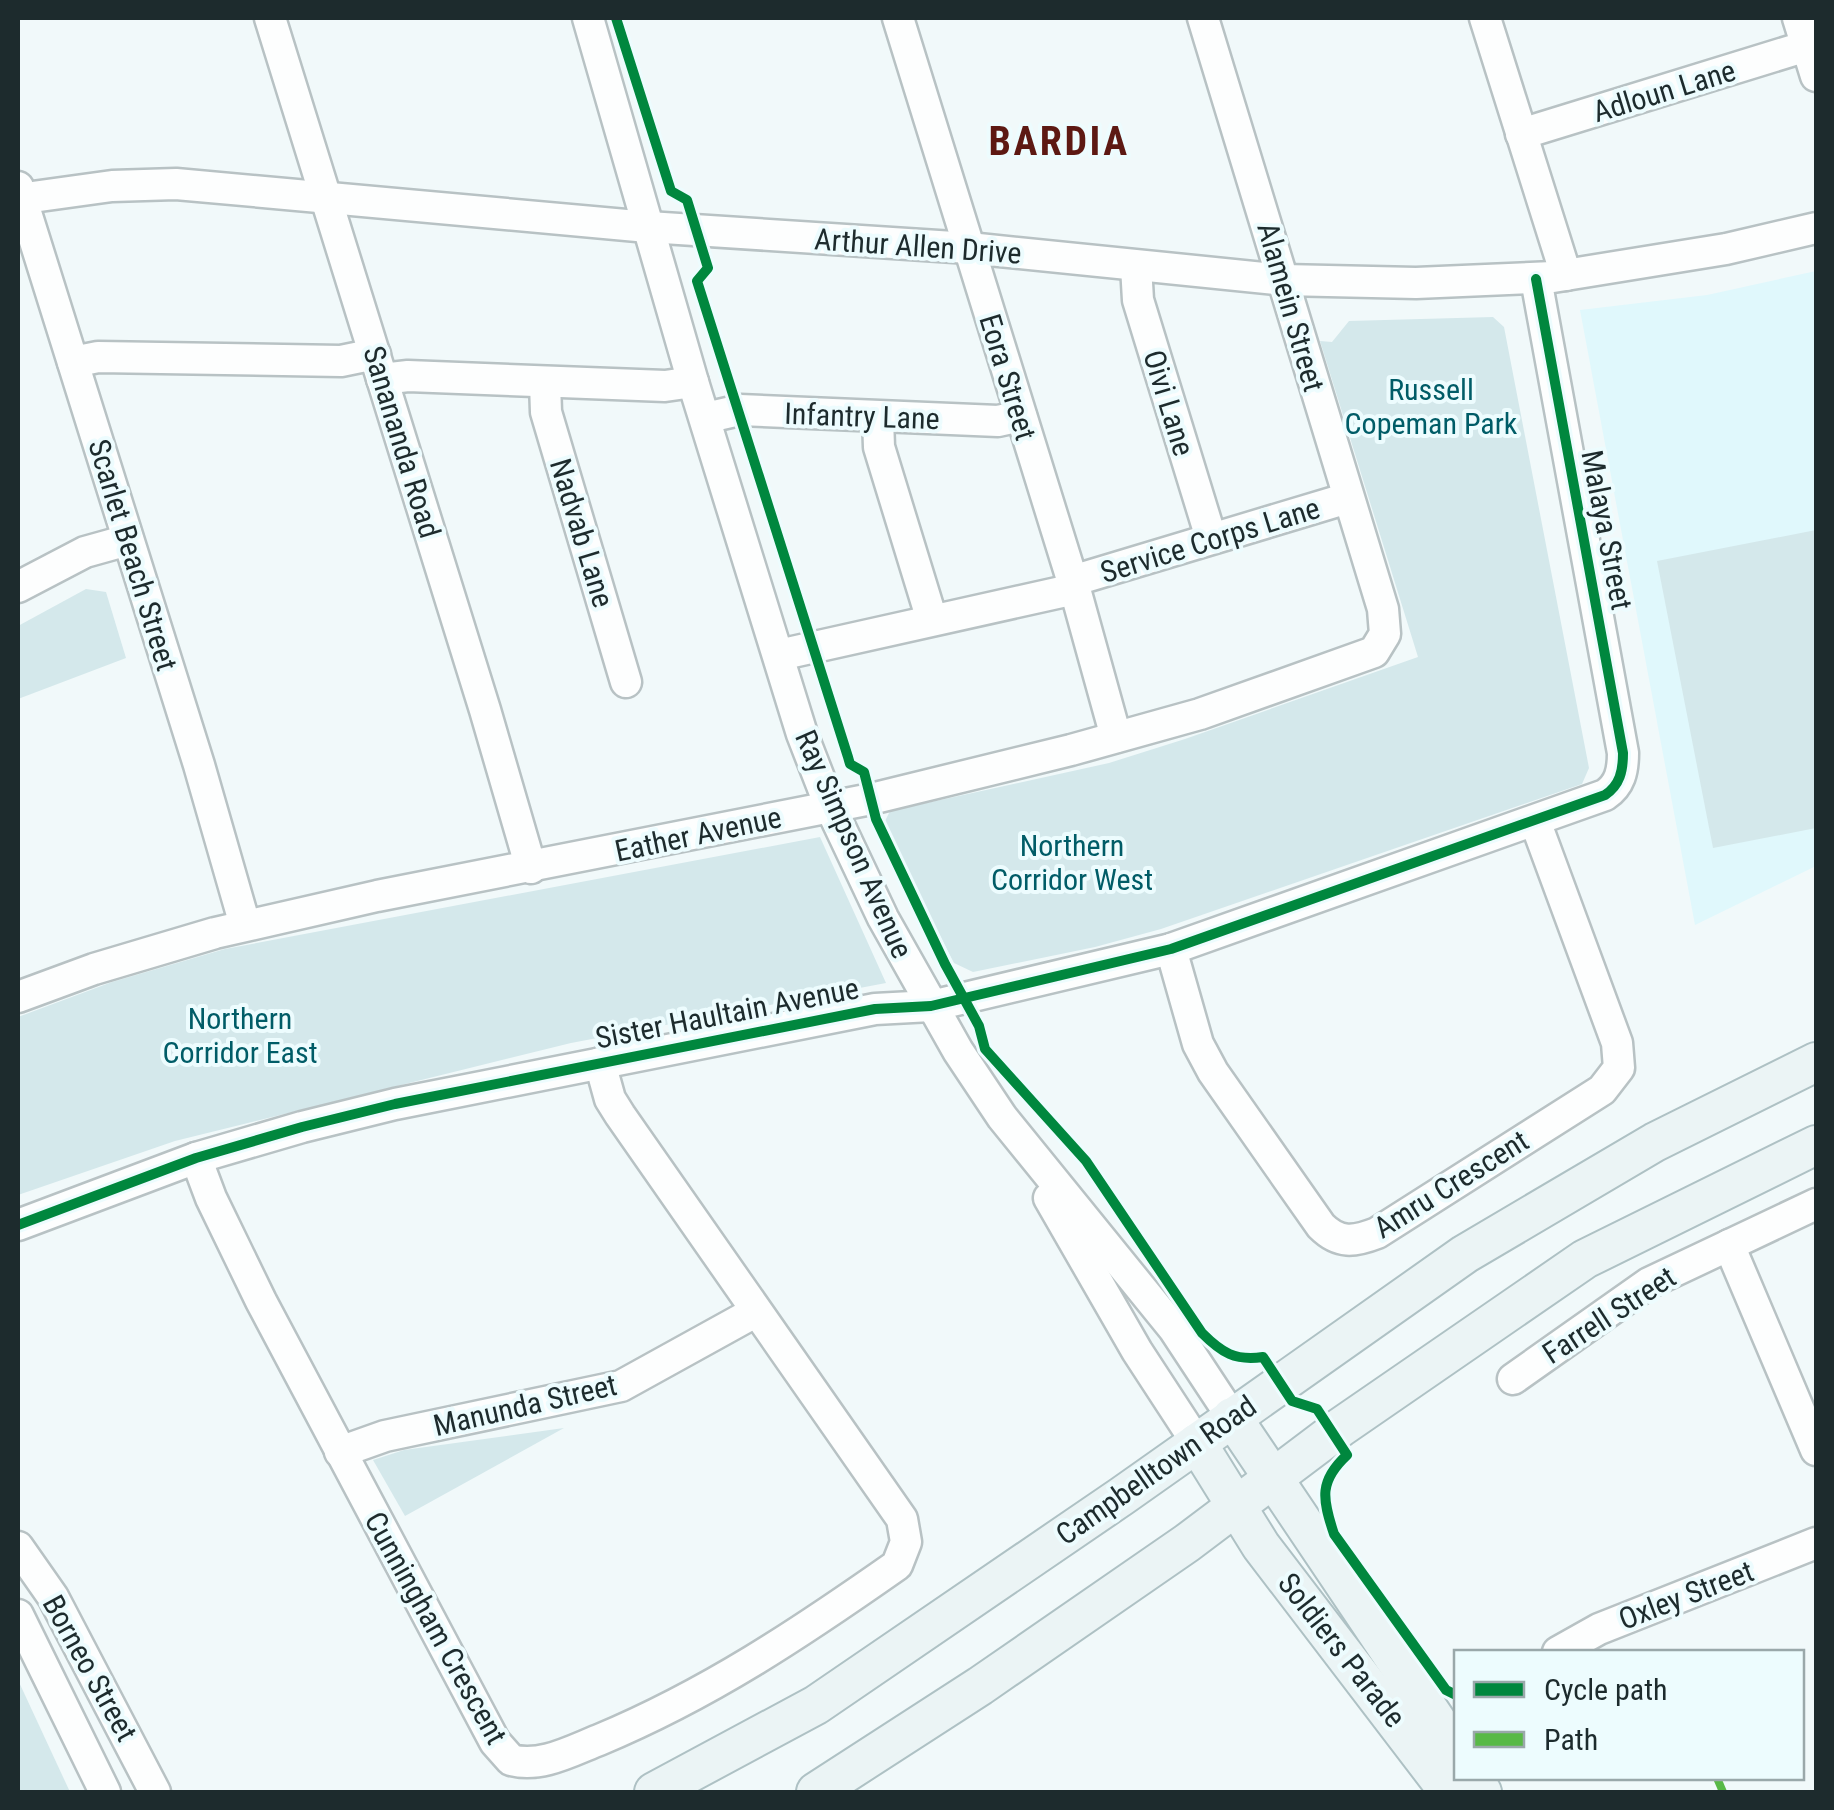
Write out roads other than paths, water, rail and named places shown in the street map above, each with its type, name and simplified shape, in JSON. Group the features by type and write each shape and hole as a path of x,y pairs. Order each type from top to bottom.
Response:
{"main road":[{"name":"Campbelltown Road","path":"654,1792 816,1705 1465,1254 1656,1142 1816,1062"},
{"path":"816,1792 980,1686 1236,1507 1340,1427 1585,1259 1816,1145"},
{"name":"Soldiers Parade","path":"1232,1417 1272,1480 1453,1734"},
{"name":"Soldiers Parade","path":"1197,1443 1261,1546 1449,1792"},
{"path":"1453,1734 1437,1737 1436,1754 1461,1792"}],"street":[{"name":"Sanananda Road","path":"270,18 531,868"},
{"name":"Ray Simpson Avenue","path":"588,18 693,382 802,734 830,806 883,918 931,1006 1002,1117 1174,1330 1232,1417"},
{"name":"Eora Street","path":"898,18 1074,585 1116,738"},
{"name":"Alamein Street","path":"1203,18 1384,609 1385,634 1374,652"},
{"path":"1485,18 1566,275"},
{"name":"Adloun Lane","path":"1521,134 1810,50"},
{"name":"Arthur Allen Drive","path":"19,194 176,184 648,228 968,248 1284,280 1416,283 1566,275 1707,252 1816,228"},
{"name":"Scarlet Beach Street","path":"19,194 199,765 245,926"},
{"name":"Oivi Lane","path":"1136,266 1138,300 1211,538"},
{"name":"Malaya Street","path":"1536,279 1623,753 1621,776 1615,788"},
{"path":"73,362 98,357 341,361 379,366 408,376 665,386 693,382"},
{"name":"Nadvab Lane","path":"545,382 546,412 626,682"},
{"name":"Infantry Lane","path":"705,418 740,410 878,418 998,420 1020,416"},
{"path":"878,418 879,447 932,620"},
{"name":"Service Corps Lane","path":"779,655 1074,585 1211,538 1348,498"},
{"path":"18,587 85,552 128,540"},
{"name":"Eather Avenue","path":"18,997 94,968 245,926 871,799 1116,738 1200,714 1374,652"},
{"name":"Sister Haultain Avenue","path":"18,1224 196,1158 395,1104 875,1009 931,1006 1171,950 1536,822 1615,788"},
{"name":"Amru Crescent","path":"1171,950 1198,1044 1225,1092 1321,1226 1337,1239 1360,1239 1377,1233 1602,1090 1619,1068 1618,1043 1536,822"},
{"name":"Cunningham Crescent","path":"196,1158 244,1266 503,1754 522,1763 558,1757 662,1714 755,1662 882,1576 903,1556 906,1542 902,1520 620,1115 610,1099 600,1063"},
{"path":"1002,1117 1137,1352 1197,1443"},
{"name":"Farrell Street","path":"1513,1379 1648,1282 1816,1204"},
{"path":"1730,1245 1816,1450"},
{"name":"Manunda Street","path":"340,1452 385,1436 621,1386 755,1312"},
{"name":"Oxley Street","path":"1562,1650 1599,1629 1816,1543"},
{"name":"Borneo Street","path":"18,1547 53,1598 156,1792"},
{"name":"Borneo Street","path":"18,1615 105,1792"}],"district":[{"name":"BARDIA","path":"1059,141"}],"park label":[{"name":"Russell Copeman Park","path":"1431,406"},
{"name":"Northern Corridor West","path":"1072,862"},
{"name":"Northern Corridor East","path":"240,1035"}]}
